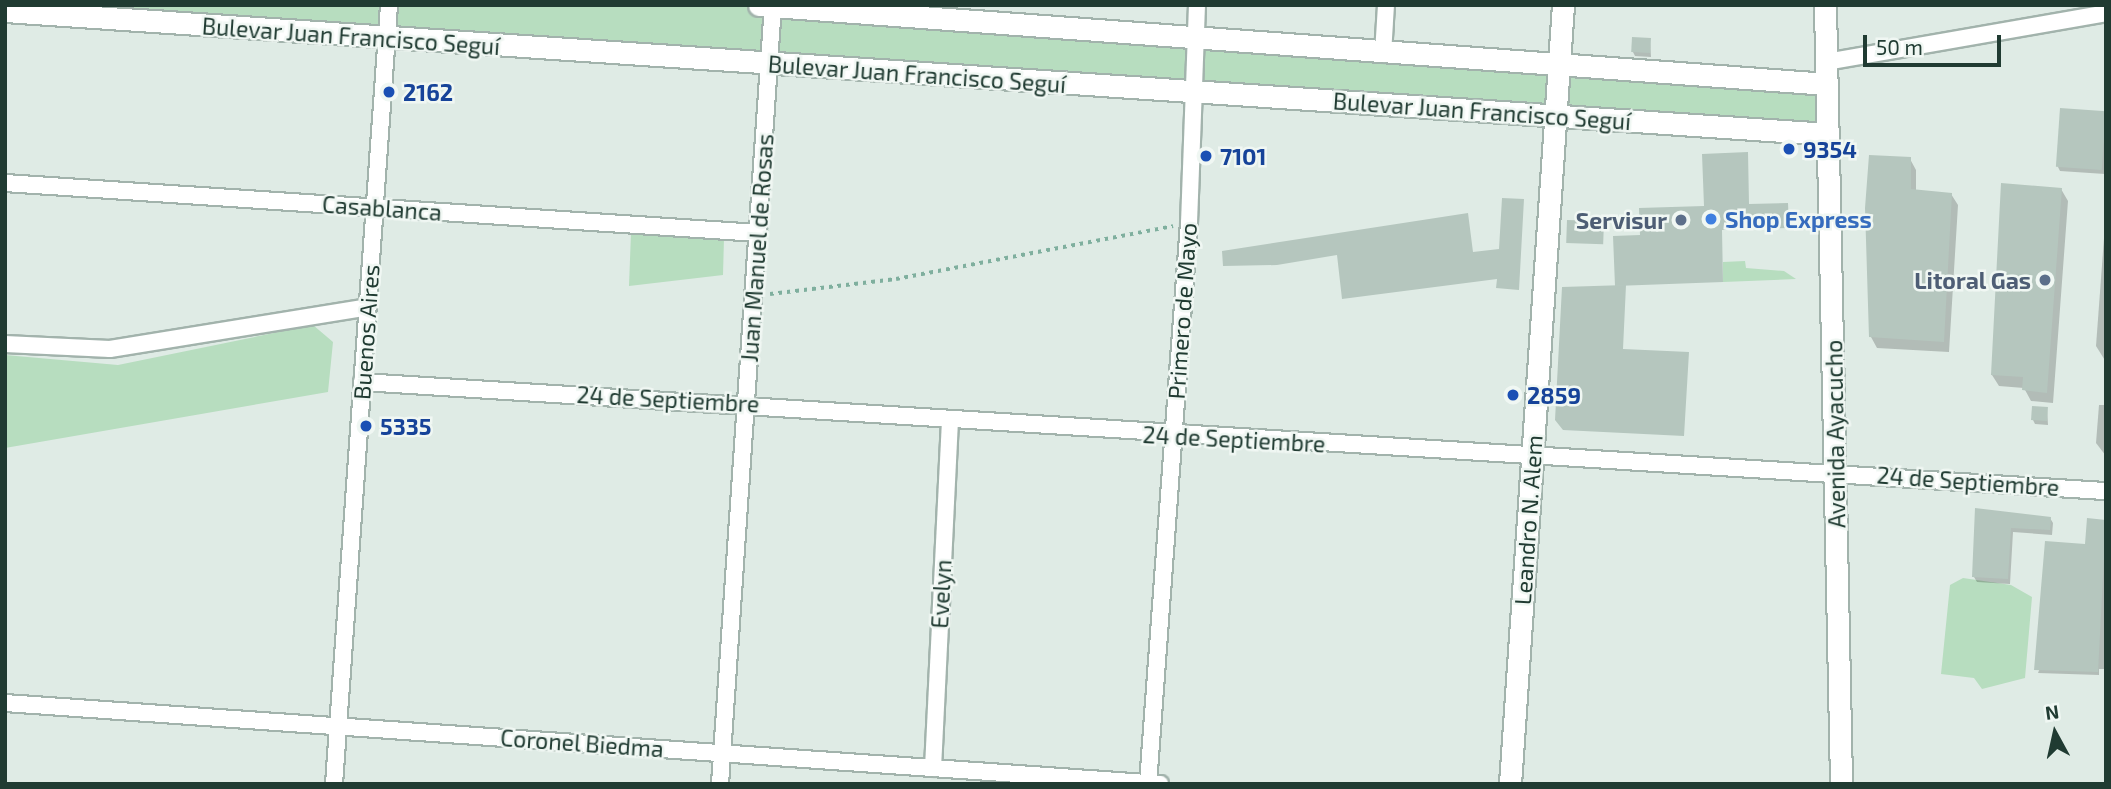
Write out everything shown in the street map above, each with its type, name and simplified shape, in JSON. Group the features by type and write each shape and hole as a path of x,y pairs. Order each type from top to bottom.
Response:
{"main road":[{"path":"759,5 984,14 1194,40 1826,84"},
{"name":"Leandro N. Alem","path":"1510,784 1563,5"},
{"name":"Avenida Ayacucho","path":"1825,5 1841,784"},
{"name":"Bulevar Juan Francisco Seguí","path":"5,11 387,39 1828,134"}],"street":[{"name":"Buenos Aires","path":"334,784 389,5"},
{"name":"Primero de Mayo","path":"1148,783 1189,223 1197,5"},
{"path":"1383,54 1386,5"},
{"name":"Juan Manuel de Rosas","path":"720,784 773,6"},
{"path":"1826,62 2106,13"},
{"name":"Casablanca","path":"5,183 758,233"},
{"path":"5,344 110,349 368,307"},
{"name":"24 de Septiembre","path":"362,382 747,403 950,421 1173,436 1836,471 2106,491"},
{"name":"Evelyn","path":"933,768 950,421"},
{"name":"Coronel Biedma","path":"5,703 1160,784"}],"path":[{"path":"754,296 896,279 1189,223"}],"green space":[{"path":"5,5 759,5 1826,84 1828,134"},
{"path":"631,233 724,238 723,275 629,286"},
{"path":"1745,261 1746,268 1784,271 1796,279 1723,282 1723,262"},
{"path":"313,325 333,342 328,392 5,448 5,355 118,365"},
{"path":"1963,578 2011,585 2032,597 2025,678 1982,689 1974,678 1941,674 1950,585"}],"building":[{"path":"1632,37 1651,38 1650,53 1631,52"},
{"path":"2060,108 2106,111 2102,170 2056,167"},
{"path":"1748,152 1749,204 1788,203 1789,228 1722,230 1723,282 1615,286 1613,236 1640,235 1639,208 1704,206 1702,154"},
{"path":"1869,155 1911,157 1911,189 1952,193 1944,342 1869,337 1865,208"},
{"path":"2001,183 2062,188 2047,393 2022,390 2023,377 1991,375"},
{"path":"1502,198 1524,199 1519,290 1496,288 1497,279 1342,299 1337,255 1277,265 1223,266 1222,251 1468,213 1473,252 1499,249"},
{"path":"1567,220 1604,221 1603,244 1566,243"},
{"path":"1626,285 1623,349 1689,352 1684,436 1563,430 1555,420 1562,287"},
{"path":"2032,406 2048,407 2047,421 2031,420"},
{"path":"1975,508 2051,517 2050,530 2011,528 2008,579 1972,577"},
{"path":"2087,518 2106,520 2098,672 2034,670 2045,541 2085,544"}],"place":[{"name":"2162","path":"389,92"},
{"name":"9354","path":"1789,149"},
{"name":"7101","path":"1206,156"},
{"name":"Shop Express","path":"1711,219"},
{"name":"Servisur","path":"1681,220"},
{"name":"Litoral Gas","path":"2045,280"},
{"name":"2859","path":"1513,395"},
{"name":"5335","path":"366,426"}]}
